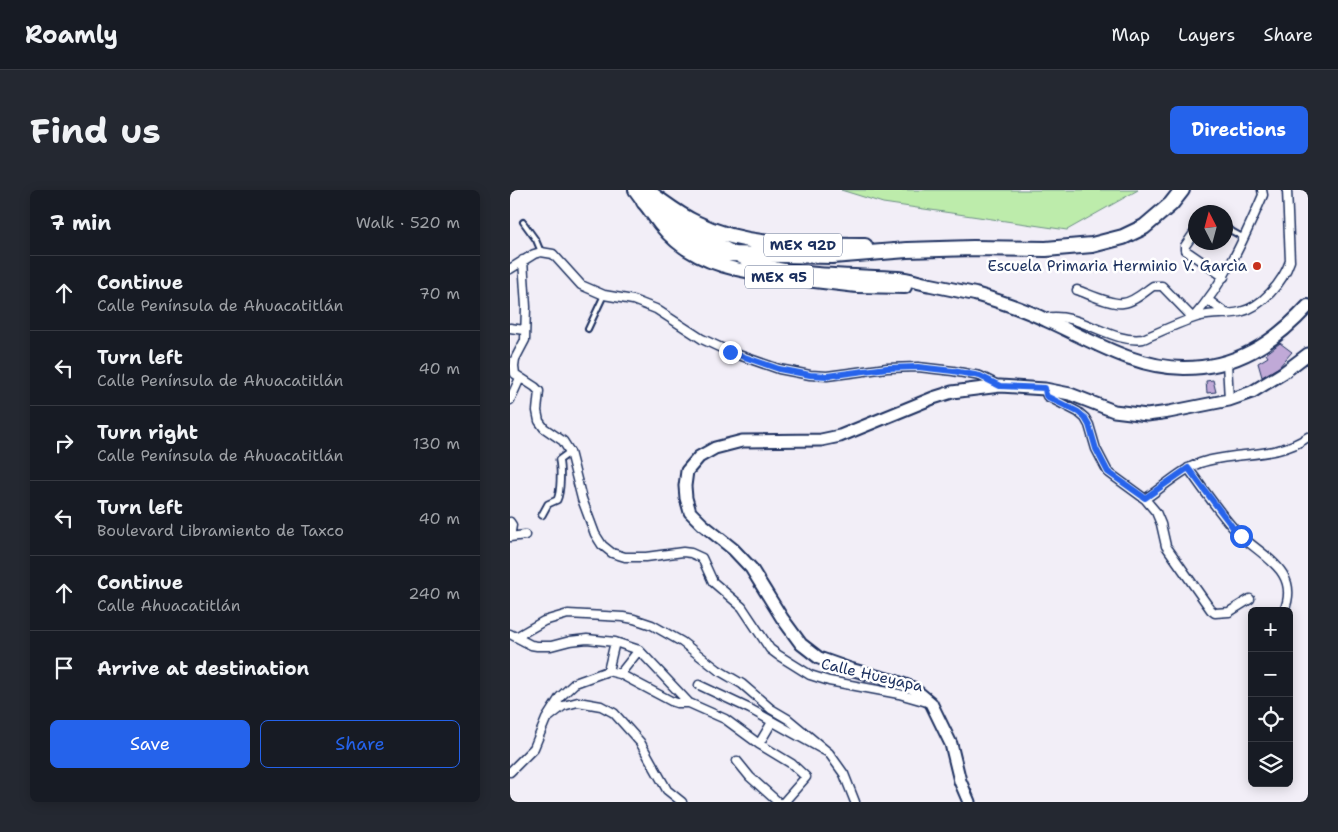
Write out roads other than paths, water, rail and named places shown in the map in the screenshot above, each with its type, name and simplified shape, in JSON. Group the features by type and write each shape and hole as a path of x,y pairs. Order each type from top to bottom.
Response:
{"highway":[{"name":"MEX 92D","path":"643,194 668,226 698,246 711,251 737,254 832,256 907,250 1075,248 1109,241 1144,227 1171,204 1182,190"},
{"name":"MEX 92D","path":"643,194 696,223 725,234 762,243 866,246 906,243 943,244 973,248"}],"main road":[{"name":"MEX 95","path":"635,190 643,194 659,222 675,241 696,254 736,270 856,286 940,287"},
{"name":"MEX 95","path":"737,254 750,262 772,268 855,276 900,278 1000,302 1045,319 1124,356 1149,365 1183,368 1227,363 1244,356 1283,330 1308,306"},
{"path":"969,802 960,781 951,744 931,703 913,688 819,658 801,644 782,618 752,568 690,512 685,486 687,471 699,457 715,448 742,441 821,440 840,436 952,392 1000,386 1045,388 1070,394 1114,412 1147,415 1169,412 1229,400 1252,392 1267,384 1308,354"}],"street":[{"path":"1193,318 1224,277 1263,195 1262,190"},
{"path":"1045,319 1062,318 1128,339 1137,340 1193,318 1240,312 1251,308 1263,300 1287,270 1290,261 1287,190"},
{"path":"1188,241 1184,246 1185,250 1224,277"},
{"path":"510,269 523,260 541,252 553,254 582,285 604,295 633,300 656,309 702,339 730,352 779,369 827,376 887,368 918,367 980,376 1000,386"},
{"path":"523,260 525,340 519,348 514,366 515,374 538,391 538,421 544,428 563,441 570,452 559,460 561,470 560,496 558,500 548,504 542,515"},
{"path":"1077,290 1104,300 1123,303 1158,285 1162,286 1193,318"},
{"path":"1208,300 1226,314"},
{"path":"510,328 524,330"},
{"path":"1227,363 1229,400"},
{"path":"510,400 520,378"},
{"path":"1045,388 1046,396 1078,412 1085,418 1096,449 1108,472 1145,498 1156,512 1166,546 1211,610 1215,613 1229,612 1250,598"},
{"path":"1145,498 1188,468 1210,460 1285,449 1298,444 1308,437"},
{"name":"Calle Hueyapa","path":"570,452 578,486 595,534 612,553 625,557 691,552 702,558 713,582 742,607 770,649 810,675 829,681 899,694 931,703"},
{"path":"1188,468 1234,529 1274,562 1282,571 1288,584 1289,596 1285,607"},
{"path":"510,522 512,525 510,537 525,535"},
{"path":"513,635 544,621 568,614 603,615 634,619 652,625 682,642 718,670 742,684 771,709 788,718 829,754 844,774 855,802"},
{"path":"513,635 531,645 537,646 551,646 587,639 616,642 639,650 689,702 725,719 759,744 792,764 806,777 784,802"},
{"path":"608,672 616,642"},
{"path":"620,674 639,650"},
{"path":"510,772 534,748 546,719 560,697 576,683 608,672 620,674 671,701 677,703 689,702"},
{"path":"699,685 750,709 829,754"},
{"path":"546,719 563,706 578,702 601,706 614,713 640,742 667,790 682,802"},
{"path":"759,744 772,722"},
{"path":"737,761 750,777 778,802"}],"lane":[{"path":"523,222 536,240 541,252"},
{"path":"1233,232 1244,238"},
{"path":"588,329 604,295"}],"place":[{"name":"Escuela Primaria Herminio V. Garcìa","path":"1257,266"}]}
